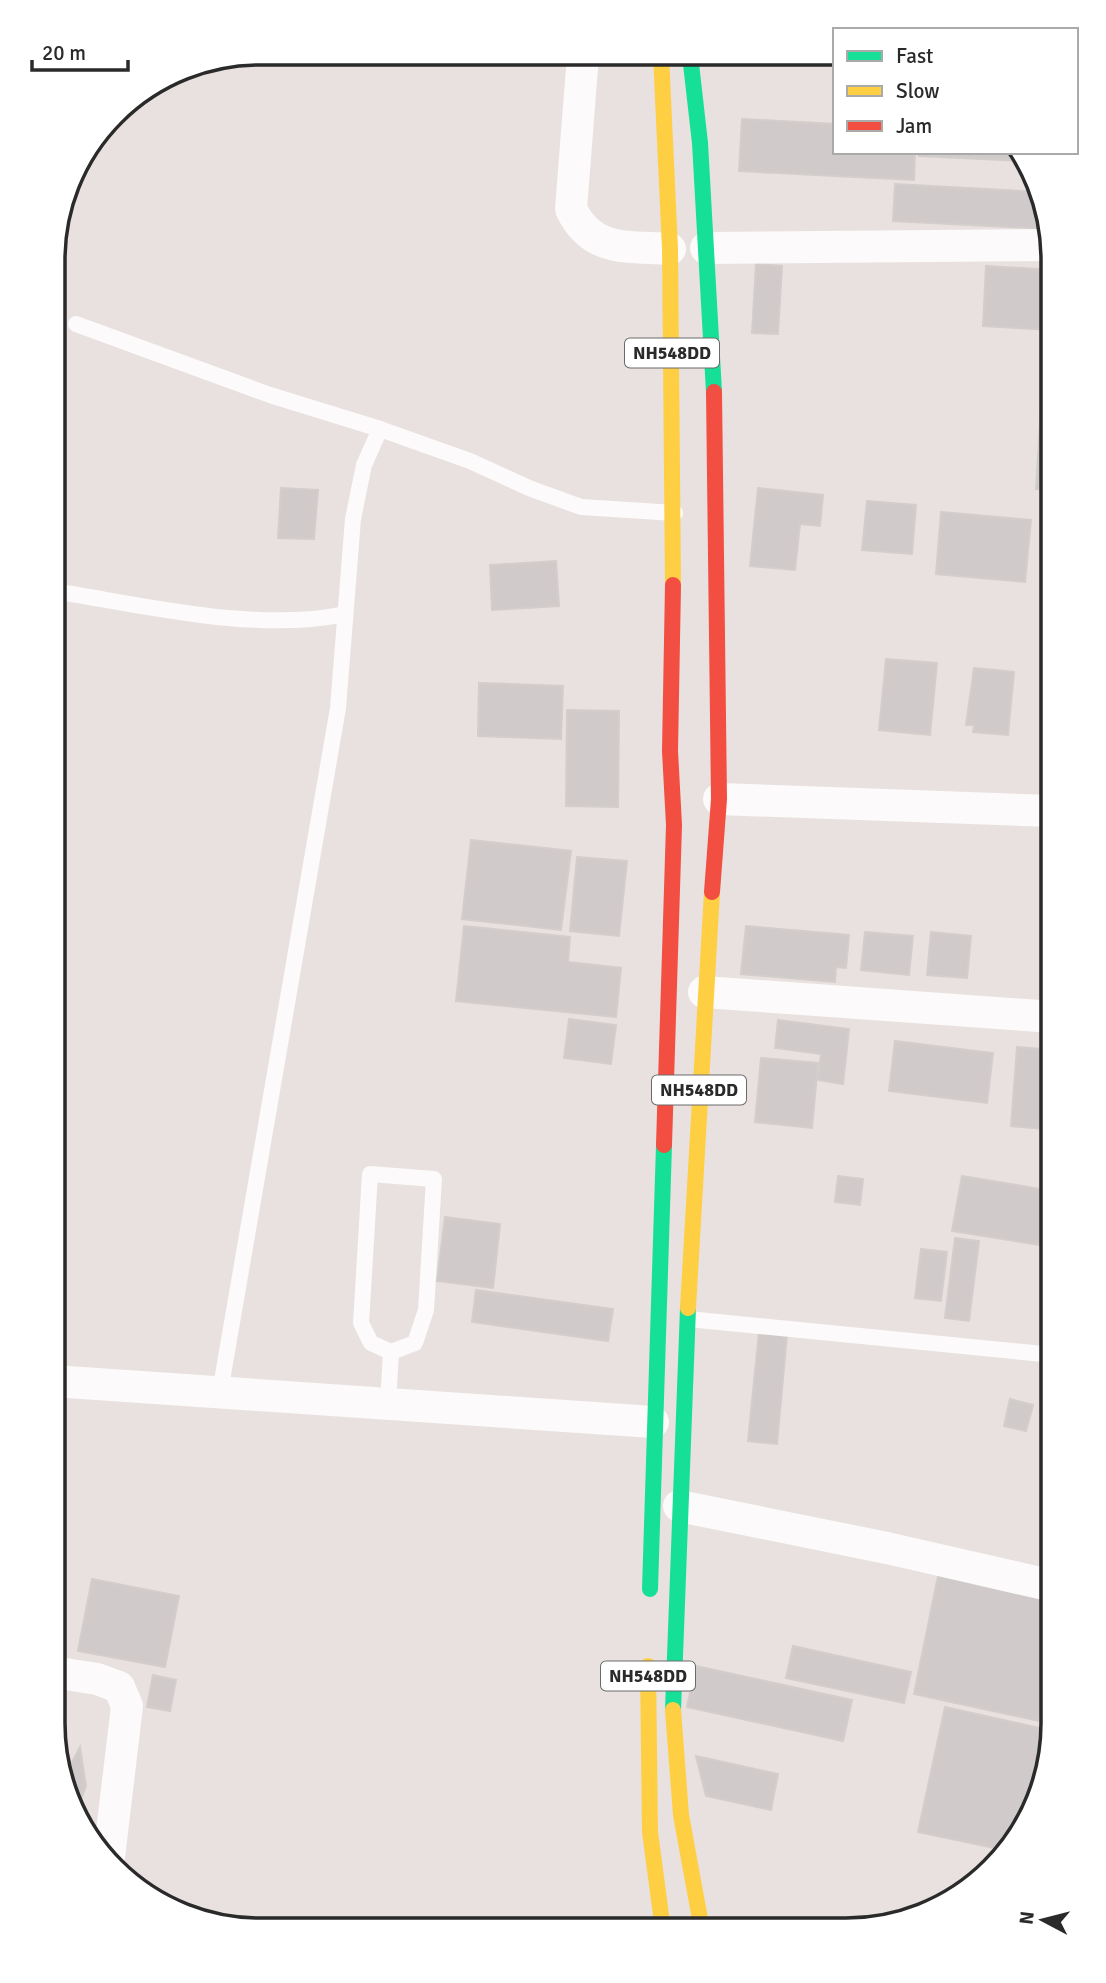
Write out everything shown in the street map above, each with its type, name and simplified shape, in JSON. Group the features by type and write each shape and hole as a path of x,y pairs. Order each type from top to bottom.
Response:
{"highway":[{"name":"NH548DD","path":"649,1613 674,825 670,751 675,513 670,249 661,65"},
{"name":"NH548DD","path":"692,65 706,248 715,417 719,799 704,992 679,1506 673,1706 681,1815 700,1918"},
{"name":"NH548DD","path":"648,1654 648,1763 652,1839 662,1918"}],"street":[{"path":"582,65 571,209 579,226 592,238 609,244 670,249"},
{"path":"706,248 1041,245"},
{"path":"719,799 1041,811"},
{"path":"704,992 1041,1016"},
{"path":"65,1382 653,1422"},
{"path":"679,1506 900,1550 1041,1583"},
{"path":"65,1674 97,1679 119,1688 127,1706 110,1848"}],"lane":[{"path":"76,324 270,395 380,429 582,507 675,513"},
{"path":"220,1392 336,722 353,519 365,465 380,429"},
{"path":"65,593 194,612 279,621 316,620 345,614"},
{"path":"370,1174 433,1179 426,1310 415,1343 391,1352 371,1343 361,1323 370,1174"},
{"path":"688,1319 1041,1353"},
{"path":"388,1404 391,1352"}],"building":[{"path":"742,119 833,124 833,154 915,154 914,180 739,171"},
{"path":"1009,154 1013,161 919,156"},
{"path":"895,184 1029,191 1038,228 893,221"},
{"path":"756,264 782,266 778,334 752,333"},
{"path":"986,266 1041,269 1041,329 983,326"},
{"path":"1041,408 1041,489 1036,489"},
{"path":"281,488 318,490 314,539 278,538"},
{"path":"758,488 823,495 820,526 800,524 795,570 750,566"},
{"path":"867,501 916,505 912,554 862,550"},
{"path":"941,512 1031,520 1025,582 936,574"},
{"path":"556,561 559,606 492,610 490,565"},
{"path":"886,659 937,663 930,735 879,730"},
{"path":"974,668 1014,672 1008,735 973,732 974,725 966,725"},
{"path":"479,683 563,686 561,739 478,736"},
{"path":"567,710 619,711 618,807 566,806"},
{"path":"471,840 571,851 561,930 462,919"},
{"path":"577,857 627,861 619,936 570,931"},
{"path":"464,926 570,937 568,962 621,968 616,1017 456,1001"},
{"path":"746,926 849,935 846,968 836,967 835,982 741,974"},
{"path":"865,932 913,936 909,975 861,970"},
{"path":"931,932 971,936 967,978 927,975"},
{"path":"569,1019 616,1025 611,1064 564,1058"},
{"path":"778,1020 849,1029 843,1084 818,1080 821,1054 775,1048"},
{"path":"895,1041 993,1053 987,1103 889,1091"},
{"path":"1017,1047 1041,1049 1041,1129 1011,1126"},
{"path":"761,1058 818,1063 812,1128 755,1122"},
{"path":"838,1176 863,1179 860,1205 835,1202"},
{"path":"962,1176 1041,1189 1041,1245 952,1231"},
{"path":"445,1217 500,1224 493,1288 437,1281"},
{"path":"955,1238 979,1241 969,1321 945,1318"},
{"path":"921,1249 947,1252 941,1301 915,1298"},
{"path":"476,1290 613,1309 608,1341 472,1322"},
{"path":"759,1332 787,1335 777,1444 748,1441"},
{"path":"1010,1399 1033,1405 1026,1431 1004,1426"},
{"path":"938,1576 1041,1597 1041,1721 914,1694"},
{"path":"92,1579 179,1596 165,1667 78,1651"},
{"path":"793,1646 911,1672 904,1703 786,1678"},
{"path":"696,1666 852,1700 843,1741 687,1707"},
{"path":"153,1675 176,1680 170,1711 147,1707"},
{"path":"945,1707 1041,1728 1031,1786 1015,1821 995,1848 918,1832"},
{"path":"80,1747 86,1786 81,1800 68,1756 71,1764"},
{"path":"696,1756 778,1774 771,1810 706,1796"}],"traffic: fast":[{"path":"691,65 700,143 714,392"},
{"path":"650,1589 664,1145"},
{"path":"673,1710 688,1308"}],"traffic: slow":[{"path":"661,65 670,249 673,585"},
{"path":"688,1308 712,892"},
{"path":"648,1666 650,1832 661,1918"},
{"path":"673,1710 681,1815 700,1918"}],"traffic: jam":[{"path":"712,892 719,799 714,392"},
{"path":"664,1145 674,825 670,751 673,585"}]}
